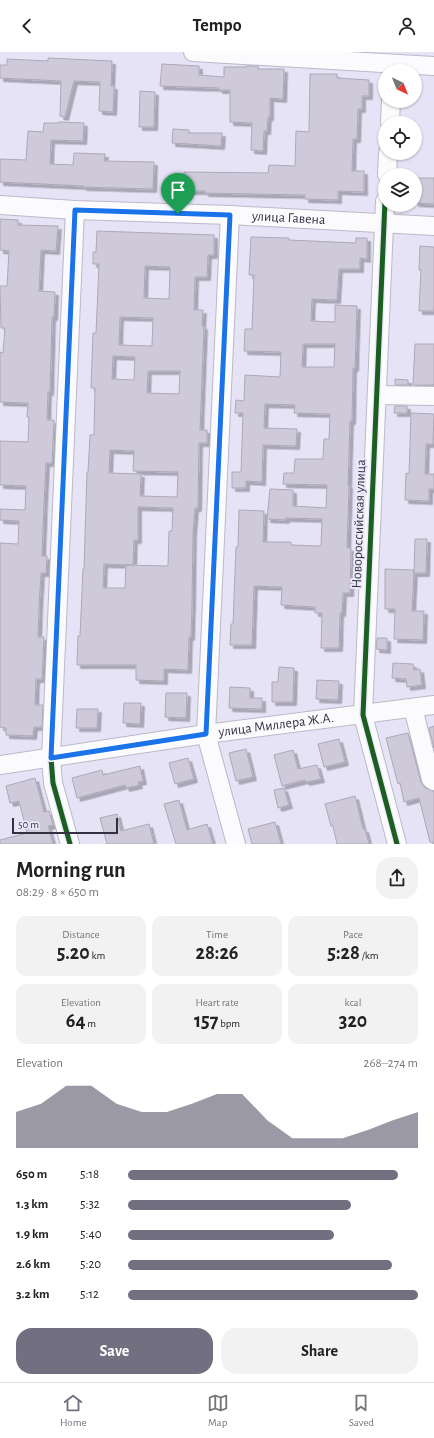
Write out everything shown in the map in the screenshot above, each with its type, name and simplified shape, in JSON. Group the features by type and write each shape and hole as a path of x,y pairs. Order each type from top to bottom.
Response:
{"street":[{"path":"193,52 390,62 434,66"},
{"name":"улица Гавена","path":"0,205 75,210 230,215 434,226"},
{"path":"70,844 53,782 51,758 75,210"},
{"name":"Новороссийская улица","path":"384,212 363,715 397,844"},
{"path":"230,215 206,734 236,844"},
{"path":"376,395 434,396"},
{"name":"улица Миллера Ж.А.","path":"0,765 206,734 434,705"},
{"path":"414,708 431,779 434,781"}],"building":[{"path":"48,58 112,61 111,86 114,86 113,112 99,111 100,82 74,81 65,117 60,116 61,81 0,78 0,65 7,65 7,59 48,61"},
{"path":"162,64 199,66 199,75 224,77 224,67 258,66 258,69 284,69 283,99 270,98 270,117 268,117 267,131 264,131 263,151 251,150 252,123 230,122 230,90 219,90 219,88 160,86"},
{"path":"310,74 337,74 337,78 369,80 369,96 362,96 362,109 358,109 357,139 353,139 352,171 364,171 364,192 338,191 338,200 305,199 305,195 205,193 205,191 183,191 184,172 268,173 269,165 295,166 296,131 309,132"},
{"path":"140,91 155,92 154,127 139,127"},
{"path":"44,123 84,123 83,141 51,140 50,164 73,165 74,153 105,154 104,161 154,162 153,189 83,187 84,186 0,182 0,159 26,160 28,131 43,132"},
{"path":"173,129 189,130 189,133 222,133 221,146 172,143"},
{"path":"422,178 434,178 434,204 422,203"},
{"path":"0,219 18,220 18,225 58,226 56,251 41,250 39,291 55,292 54,317 52,317 50,392 48,392 47,420 54,420 52,463 46,463 42,556 47,556 46,573 41,573 39,607 38,637 44,637 42,679 36,679 35,705 43,705 42,727 34,727 33,736 6,735 6,728 0,727 0,543 18,544 19,521 0,520 0,509 25,510 26,486 0,485 0,441 28,442 29,417 27,417 28,403 0,402 0,352 3,353 5,328 1,328 0,286 7,286 9,251 0,250"},
{"path":"97,231 214,235 214,255 208,255 207,277 195,277 194,310 203,310 202,326 204,326 200,430 207,430 207,443 199,443 198,508 195,508 193,532 191,637 189,637 188,670 164,669 164,681 136,680 136,665 77,665 84,569 87,472 90,435 94,435 95,388 91,388 93,333 96,333 99,264 93,264 93,252 96,252","holes":["145,266 170,267 169,299 144,298","120,317 153,318 152,346 119,345","113,356 135,357 134,380 112,379","148,371 180,371 179,394 147,393","110,450 134,451 133,471 178,472 177,497 140,496 141,474 109,473","138,507 173,508 172,531 169,531 168,566 126,565 125,588 103,588 104,564 133,565 134,540 138,540"]},
{"path":"251,237 356,243 356,238 367,238 367,259 360,258 360,269 339,269 337,300 312,299 311,321 335,322 335,305 357,306 355,368 353,368 352,421 350,421 348,485 347,548 351,548 350,593 343,593 342,613 340,613 339,648 321,648 322,613 315,613 315,607 281,605 282,587 254,586 252,645 230,645 231,624 233,624 239,510 264,511 263,542 291,542 291,545 321,546 322,519 267,519 270,489 293,490 293,506 326,508 327,485 283,484 284,473 294,473 295,459 323,459 324,439 329,439 330,414 294,413 295,405 265,404 264,428 297,429 296,446 263,445 262,482 246,481 246,488 232,488 232,472 241,472 243,413 235,413 236,400 244,401 245,375 280,377 281,352 244,351 245,329 252,329 254,275 249,275","holes":["303,344 335,344 334,367 302,367"]},
{"path":"420,246 434,247 434,311 419,311 421,270 419,270"},
{"path":"415,344 434,344 434,385 413,385"},
{"path":"395,379 408,380 408,385 395,385"},
{"path":"395,406 407,406 407,413 394,413"},
{"path":"411,413 434,414 433,444 426,444 425,474 434,474 434,489 429,489 429,501 405,500 406,473 409,474"},
{"path":"415,539 427,539 426,573 414,573"},
{"path":"385,569 414,570 412,611 424,611 423,640 394,639 395,609 385,609"},
{"path":"377,638 387,638 387,650 376,649"},
{"path":"393,663 413,664 414,670 420,669 422,685 407,687 406,679 392,678"},
{"path":"279,667 294,668 293,702 272,702 272,682 278,682"},
{"path":"317,680 339,681 338,700 316,699"},
{"path":"230,687 250,688 250,698 262,698 262,709 229,708"},
{"path":"166,693 187,693 186,718 165,717"},
{"path":"124,703 141,703 140,724 123,723"},
{"path":"77,709 98,709 97,728 76,728"},
{"path":"434,726 434,748 429,728"},
{"path":"408,733 421,782 425,788 434,791 434,842 430,842 419,798 404,802 400,783 398,784 386,738"},
{"path":"339,739 345,762 324,767 318,744"},
{"path":"246,749 253,777 236,781 229,753"},
{"path":"293,750 298,769 317,765 321,779 306,782 305,780 282,786 274,755"},
{"path":"188,758 194,779 175,784 169,763"},
{"path":"140,766 143,781 138,782 139,785 126,788 125,785 77,798 72,778 102,770 103,775"},
{"path":"35,778 44,812 49,811 53,825 48,826 53,844 0,844 0,840 27,833 19,801 10,803 6,786"},
{"path":"284,788 289,805 278,808 274,790"},
{"path":"355,796 363,829 365,829 369,844 337,844 333,826 331,826 325,804"},
{"path":"179,800 187,830 207,824 213,844 176,844 164,804"},
{"path":"117,814 121,831 149,824 154,844 107,844 100,818"},
{"path":"275,822 281,844 252,844 248,829"}],"cycle path":[{"path":"70,844 53,783 51,758 75,210"},
{"path":"385,212 363,715 397,844"}],"route":[{"path":"75,210 178,214 230,215 206,734 51,758 75,210"}]}
